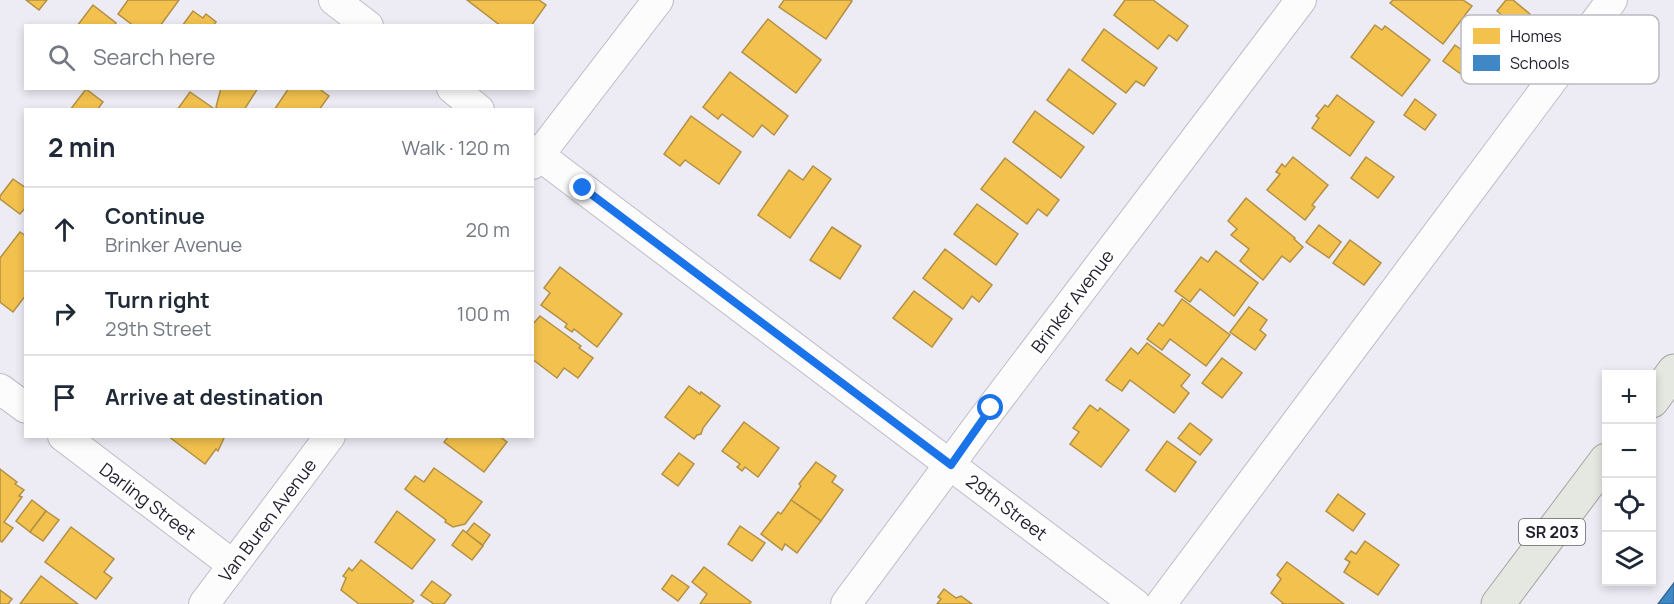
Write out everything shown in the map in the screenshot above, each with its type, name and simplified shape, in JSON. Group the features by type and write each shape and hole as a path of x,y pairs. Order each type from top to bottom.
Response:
{"main road":[{"path":"1656,396 1674,371"},
{"name":"SR 203","path":"1498,604 1602,465"}],"street":[{"path":"334,0 365,24"},
{"path":"535,157 658,0"},
{"name":"Brinker Avenue","path":"846,604 1301,0"},
{"path":"1601,15 1612,0"},
{"path":"1161,604 1549,84"},
{"path":"454,90 477,108"},
{"name":"29th Street","path":"535,157 1135,604"},
{"path":"0,389 24,407"},
{"name":"Darling Street","path":"66,438 233,565"},
{"name":"Van Buren Avenue","path":"204,604 328,438"}],"building: Homes":[{"path":"26,0 47,0 39,10"},
{"path":"128,0 179,0 161,24 131,24 118,14"},
{"path":"467,0 539,0 546,5 532,24 498,24"},
{"path":"784,0 852,1 826,39 779,7"},
{"path":"1125,0 1153,0 1188,26 1177,41 1169,35 1158,49 1114,15"},
{"path":"1393,0 1463,0 1472,6 1465,15 1461,15 1461,20 1443,44 1390,3"},
{"path":"1506,0 1513,0 1530,14 1502,15 1497,11"},
{"path":"93,5 116,23 115,24 79,24"},
{"path":"193,11 203,18 206,14 216,22 214,24 183,24"},
{"path":"768,19 821,60 796,93 742,52"},
{"path":"1375,25 1382,30 1385,26 1430,60 1402,96 1351,57"},
{"path":"1104,29 1157,68 1144,86 1136,81 1126,93 1082,60"},
{"path":"1455,45 1461,49 1461,74 1443,61"},
{"path":"1069,69 1116,104 1093,134 1047,100"},
{"path":"730,72 788,116 774,135 762,125 753,137 722,114 718,119 703,107"},
{"path":"85,90 103,102 98,108 72,108"},
{"path":"220,90 257,90 245,108 216,107"},
{"path":"288,90 321,90 329,96 320,108 275,108"},
{"path":"190,92 213,108 178,108"},
{"path":"1337,95 1374,122 1350,156 1312,128 1319,118 1316,116 1325,105 1328,107"},
{"path":"1415,99 1436,115 1425,130 1404,115"},
{"path":"1035,111 1084,147 1061,178 1013,142"},
{"path":"691,116 741,152 719,184 685,160 680,166 664,154"},
{"path":"1293,157 1328,185 1312,205 1315,207 1305,220 1267,190 1280,174 1276,172 1282,164 1285,167"},
{"path":"1366,157 1394,177 1378,198 1351,178"},
{"path":"1005,158 1059,200 1047,216 1038,209 1027,224 981,189"},
{"path":"813,166 831,179 790,238 758,215 789,170 803,180"},
{"path":"13,179 24,187 24,209 20,214 0,199"},
{"path":"1246,198 1303,247 1290,262 1282,256 1263,280 1240,261 1249,249 1231,235 1237,229 1228,221"},
{"path":"977,204 1018,234 996,265 954,234"},
{"path":"1319,225 1341,242 1329,258 1306,242"},
{"path":"832,227 861,246 840,279 810,260"},
{"path":"20,232 24,235 24,298 13,312 0,302 0,258"},
{"path":"1350,240 1381,263 1364,285 1333,263"},
{"path":"945,249 992,285 979,302 972,296 963,309 923,278"},
{"path":"1216,251 1258,283 1234,316 1200,289 1190,302 1175,291 1201,257 1208,262"},
{"path":"560,267 622,314 597,347 574,329 572,332 565,327 567,324 541,305 550,293 544,288"},
{"path":"914,291 952,319 932,347 893,318"},
{"path":"1182,299 1230,335 1206,366 1170,339 1162,350 1147,339 1159,323 1163,326"},
{"path":"1249,307 1267,320 1260,330 1266,335 1255,350 1230,332"},
{"path":"540,316 581,346 579,348 593,358 578,378 564,368 557,378 534,361 534,323"},
{"path":"1147,343 1190,375 1181,386 1189,393 1174,413 1130,380 1122,391 1106,380 1131,348 1138,354"},
{"path":"1222,358 1242,373 1222,398 1202,383"},
{"path":"689,386 720,406 701,434 694,439 665,417"},
{"path":"1090,405 1098,411 1100,408 1129,430 1101,467 1070,444 1079,432 1073,428"},
{"path":"744,422 779,448 758,477 745,467 742,471 737,467 740,464 722,451"},
{"path":"1190,423 1212,440 1200,455 1178,438"},
{"path":"171,438 224,438 218,451 216,449 205,464"},
{"path":"447,438 502,438 507,442 484,472 444,442"},
{"path":"1167,441 1196,462 1175,492 1146,470"},
{"path":"679,453 694,464 678,486 662,474"},
{"path":"816,462 836,476 832,482 843,490 821,521 791,500 801,486 799,484"},
{"path":"434,468 482,502 465,524 453,527 405,489 415,476 424,482"},
{"path":"0,469 24,490 19,496 22,497 4,522 13,528 2,542 0,541"},
{"path":"1338,494 1365,514 1353,531 1326,511"},
{"path":"32,500 46,511 30,532 16,521"},
{"path":"791,500 821,521 797,553 785,544 782,550 761,534 778,512 781,514"},
{"path":"46,511 59,520 43,541 30,532"},
{"path":"397,511 435,540 412,569 375,542"},
{"path":"474,523 490,535 483,545 466,533"},
{"path":"740,526 765,543 752,561 728,544"},
{"path":"71,527 114,559 104,572 112,578 96,599 45,562"},
{"path":"463,530 483,546 472,560 452,545"},
{"path":"1365,541 1399,565 1378,595 1344,572 1350,562 1345,559 1351,551 1356,554"},
{"path":"361,560 414,601 411,604 359,604 341,590 346,578 343,576 349,568 352,571"},
{"path":"1287,562 1344,604 1282,604 1271,593 1281,579 1277,575"},
{"path":"704,567 751,602 749,604 700,604 707,594 692,582"},
{"path":"672,575 689,587 678,601 662,589"},
{"path":"41,576 78,604 20,604"},
{"path":"432,581 451,595 444,604 434,604 421,595"},
{"path":"944,589 956,598 961,596 972,604 937,604 941,599 938,597"},
{"path":"0,590 12,599 8,604 0,604"}],"building: Schools":[{"path":"1674,583 1674,604 1658,604"}],"route":[{"path":"583,188 951,465 991,408"}]}
